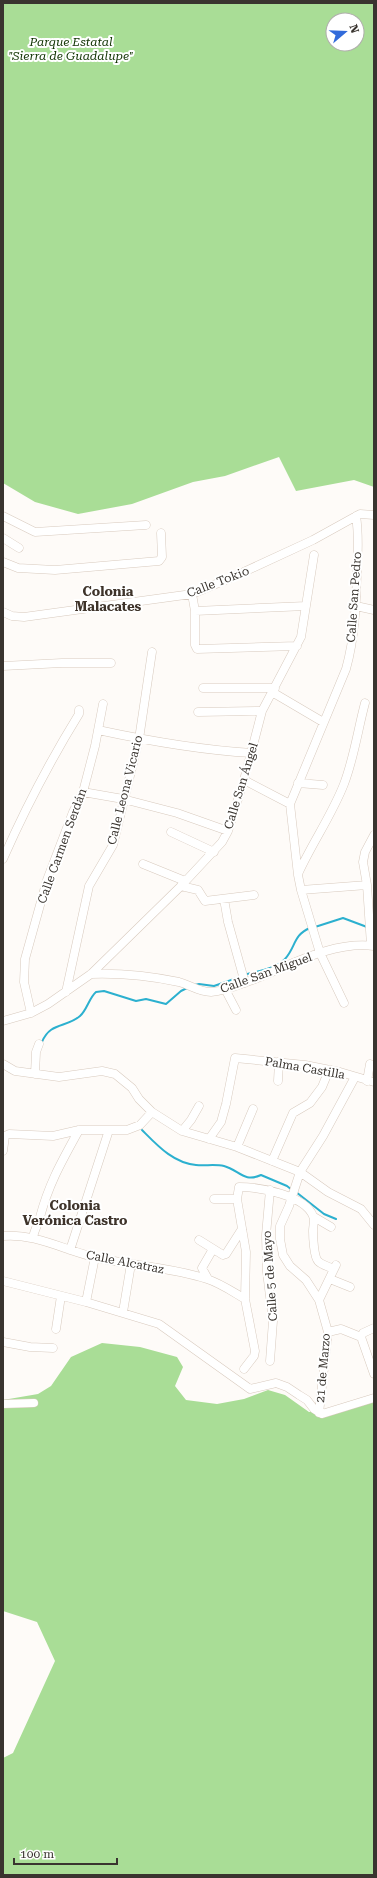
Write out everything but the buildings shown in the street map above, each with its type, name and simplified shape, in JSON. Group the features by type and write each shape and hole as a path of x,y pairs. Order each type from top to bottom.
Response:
{"street":[{"name":"Calle Tokio","path":"3,612 12,616 24,617 192,594 313,540 360,514 374,515"},
{"path":"3,516 35,532 146,525"},
{"name":"Calle San Pedro","path":"344,1003 320,953 302,890 298,875 290,804 346,668 350,654 356,606 358,536 356,516"},
{"path":"3,562 18,568 56,570 161,560 161,533"},
{"path":"3,538 19,548"},
{"name":"Calle San Ángel","path":"91,974 214,852 228,831 252,753 262,711 298,646 301,637 314,554"},
{"path":"192,594 195,612 195,645 197,649 298,646"},
{"path":"195,612 306,606"},
{"path":"356,606 374,610"},
{"name":"Calle Leona Vicario","path":"66,992 89,886 113,845 123,799 139,739 152,652"},
{"path":"3,666 62,663 111,663"},
{"path":"203,688 273,690 323,722"},
{"path":"298,875 309,850 327,820 344,783 365,703"},
{"name":"Calle Carmen Serdán","path":"30,1013 24,982 25,959 47,880 73,812 83,792 103,704"},
{"path":"3,859 25,810 53,756 79,714 78,710"},
{"path":"198,712 262,711"},
{"path":"98,730 139,739 218,751 252,753"},
{"path":"244,780 290,804"},
{"path":"298,783 323,785"},
{"path":"83,792 123,799 177,813 228,831"},
{"path":"171,832 214,852"},
{"path":"372,945 363,857 374,835"},
{"path":"143,864 198,890 205,900 254,895"},
{"path":"302,890 367,885"},
{"path":"224,899 228,922 245,982"},
{"name":"Calle San Miguel","path":"91,974 126,974 211,992 245,982 340,946 372,945"},
{"path":"3,1021 30,1013 66,992 91,974"},
{"path":"225,989 236,1010"},
{"path":"35,1073 35,1063 39,1044"},
{"name":"Palma Castilla","path":"209,1139 221,1122 235,1058 279,1062 329,1070 371,1082"},
{"path":"278,1081 279,1062"},
{"path":"3,1064 15,1071 59,1077 109,1072 115,1074 132,1088 139,1099 152,1112 182,1131 237,1146 300,1172 328,1192 361,1209 374,1225"},
{"path":"370,1064 371,1082"},
{"path":"272,1161 293,1113 310,1103 322,1086 329,1070"},
{"name":"21 de Marzo","path":"319,1413 328,1332 318,1300 306,1280 286,1261 280,1239 280,1226 289,1206 300,1172 323,1136 355,1077"},
{"path":"182,1131 191,1120 199,1106"},
{"path":"237,1146 253,1109"},
{"path":"3,1151 5,1136 9,1134 53,1136 79,1130 127,1130 134,1128 152,1112"},
{"path":"33,1238 34,1230 55,1172 79,1130"},
{"path":"70,1250 108,1130"},
{"path":"244,1369 254,1356 255,1351 245,1299 246,1252 237,1199 239,1187 270,1190 292,1196 310,1210 314,1217 331,1227"},
{"name":"Calle 5 de Mayo","path":"270,1190 266,1235 267,1272 273,1321 270,1361"},
{"path":"214,1199 237,1199"},
{"path":"314,1217 313,1242 316,1258 320,1262 335,1267 318,1300"},
{"path":"199,1240 220,1254 226,1254 242,1229"},
{"name":"Calle Alcatraz","path":"3,1236 16,1235 33,1238 95,1257 151,1266 208,1279 245,1299"},
{"path":"208,1279 202,1268 213,1249"},
{"path":"86,1302 95,1257"},
{"path":"123,1312 131,1264"},
{"path":"330,1279 350,1287"},
{"path":"3,1281 123,1312 159,1324 250,1388 256,1388 272,1383 287,1387 307,1400 319,1413 322,1414 374,1398"},
{"path":"56,1329 61,1296"},
{"path":"361,1337 363,1334 374,1328"},
{"path":"328,1332 341,1329 361,1337 374,1374"},
{"path":"3,1342 30,1347 53,1348"},
{"path":"3,1404 34,1403"}],"green space":[{"name":"Parque Estatal \"Sierra de Guadalupe\"","path":"3,3 374,3 374,487 354,480 296,491 279,457 225,476 193,482 132,504 78,514 35,502 3,483"},
{"path":"102,1343 140,1347 177,1357 183,1367 175,1386 186,1400 217,1404 244,1399 268,1390 285,1395 309,1412 374,1400 374,1875 3,1875 3,1758 13,1753 55,1661 37,1622 3,1611 3,1400 38,1394 51,1386 71,1357"}],"waterway":[{"path":"315,927 343,918 367,927"},
{"path":"244,975 277,965 289,955 300,934 310,928"},
{"path":"195,985 199,984 214,986 240,977"},
{"path":"42,1042 49,1031 75,1020 80,1016 96,992 104,991 136,1001 146,999 166,1004 181,991 187,988"},
{"path":"142,1130 166,1152 180,1161 196,1165 224,1166 250,1178 261,1175 287,1186 292,1190"},
{"path":"296,1192 324,1214 336,1219"}],"district":[{"name":"Colonia Malacates","path":"108,598"},
{"name":"Colonia Verónica Castro","path":"75,1212"}]}
